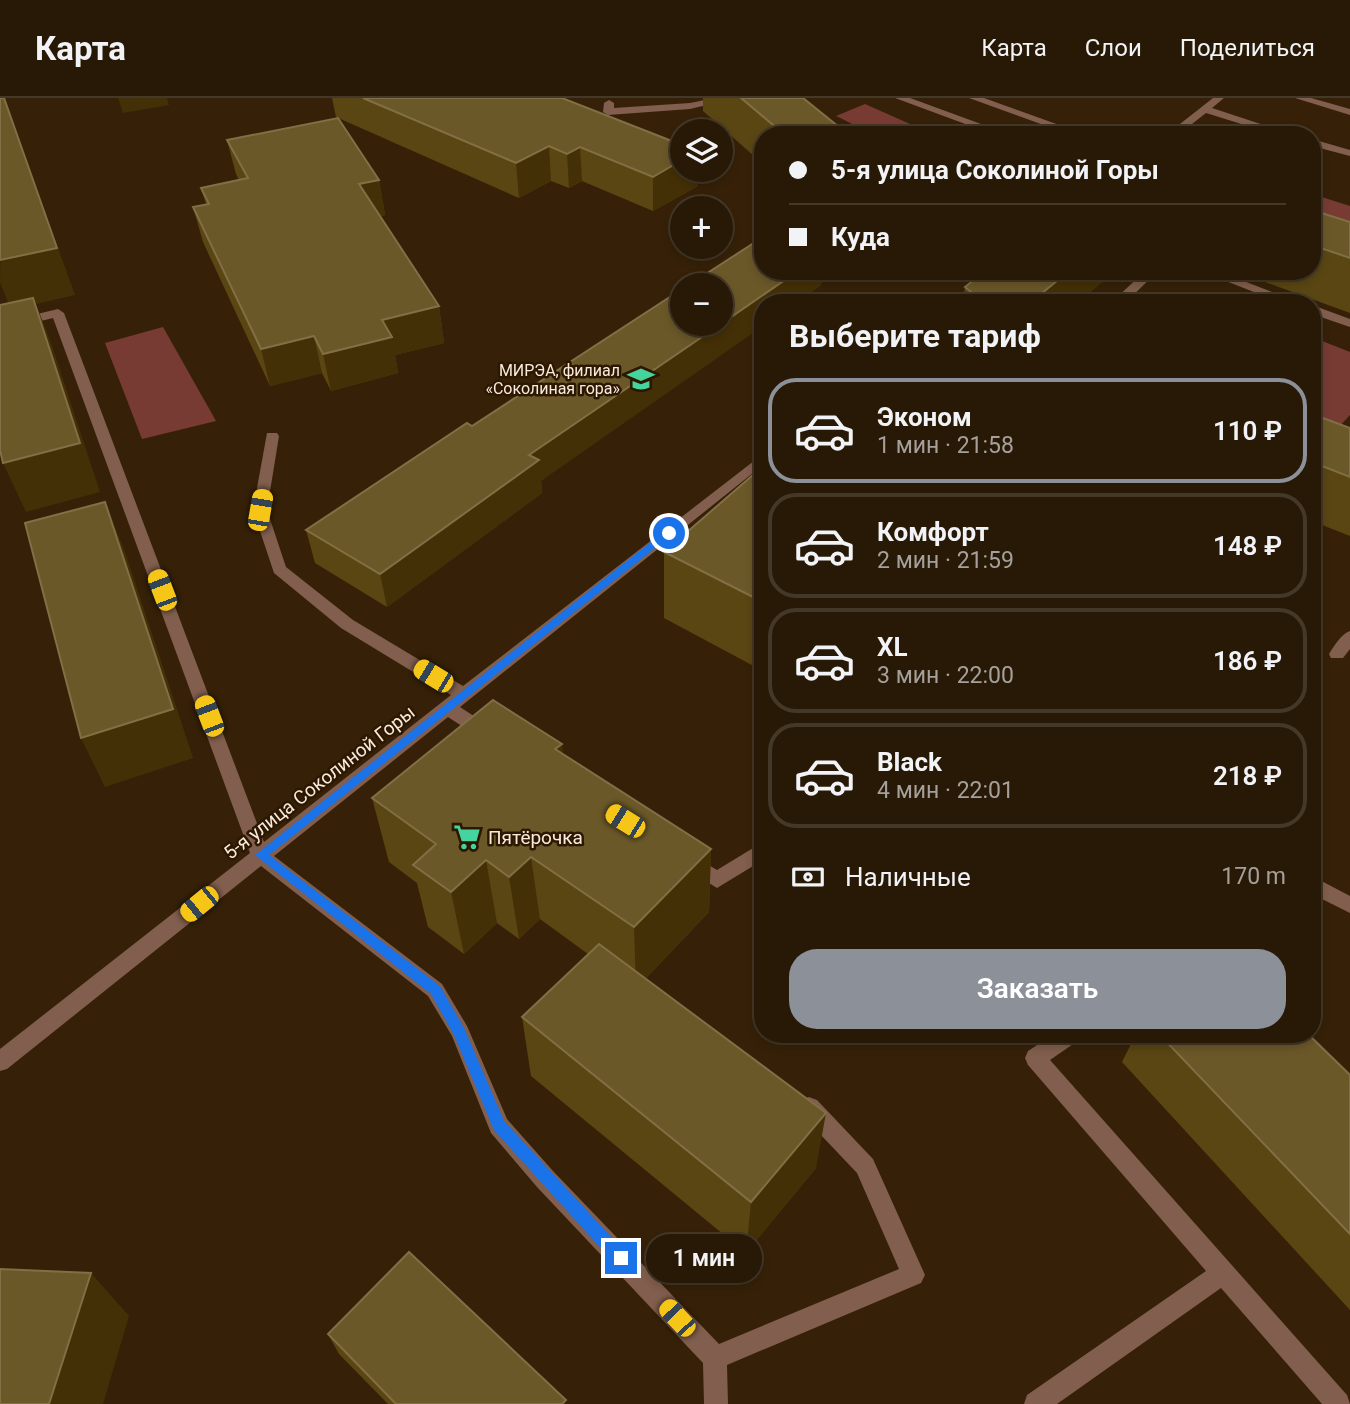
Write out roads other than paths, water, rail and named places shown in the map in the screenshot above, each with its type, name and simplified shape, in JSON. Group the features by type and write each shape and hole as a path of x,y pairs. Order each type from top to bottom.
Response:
{"street":[{"path":"609,103 608,112 690,106 731,98"},
{"path":"900,98 980,126"},
{"path":"974,98 1056,126"},
{"path":"1182,126 1219,98"},
{"path":"1300,98 1350,112"},
{"path":"1204,109 1260,126"},
{"path":"1321,145 1350,153"},
{"path":"970,294 988,280"},
{"path":"1127,294 1142,280"},
{"path":"1231,280 1269,294"},
{"path":"1321,312 1350,323"},
{"path":"0,327 58,313 261,855 435,990 460,1032 499,1126 545,1179 715,1358 716,1404"},
{"path":"272,436 260,510 279,569 347,624 464,695"},
{"name":"5-я улица Соколиной Горы","path":"0,1062 464,695 736,487 754,468"},
{"path":"1337,654 1350,637"},
{"path":"448,708 499,741"},
{"path":"671,850 717,880 754,855"},
{"path":"1321,889 1350,905"},
{"path":"1058,1043 1035,1058 1338,1404"},
{"path":"715,1358 913,1275 865,1166 797,1094"},
{"path":"1036,1404 1223,1273"}],"place":[{"name":"МИРЭА, филиал «Соколиная гора»","path":"641,379"},
{"name":"Пятёрочка","path":"467,837"}]}
